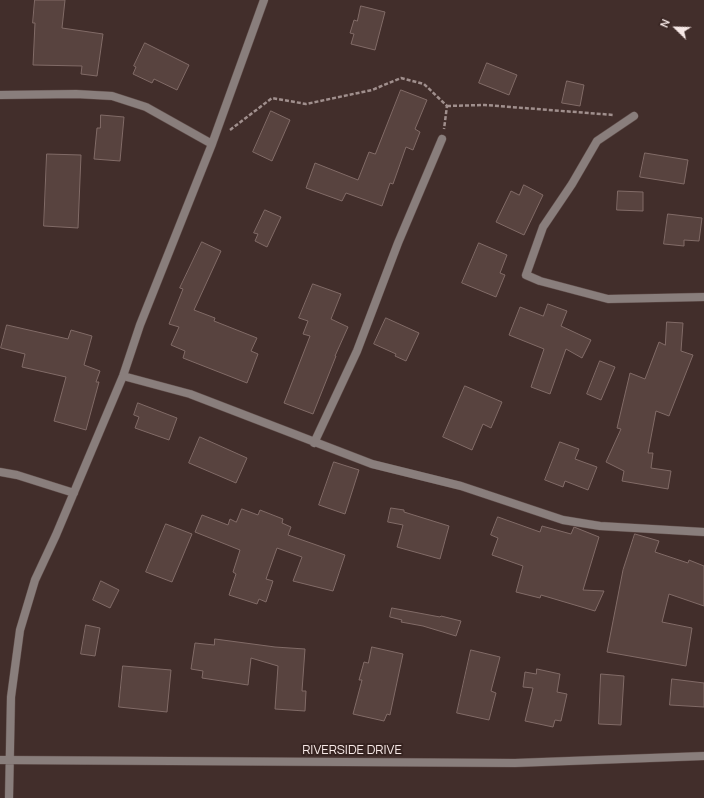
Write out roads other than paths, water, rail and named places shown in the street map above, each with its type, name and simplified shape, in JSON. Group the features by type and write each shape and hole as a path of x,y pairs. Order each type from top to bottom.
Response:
{"street":[{"path":"9,798 12,697 20,630 35,580 74,493 123,376 140,324 212,144 264,0"},
{"path":"0,95 76,94 112,96 146,108 212,144"},
{"path":"634,116 597,141 572,184 543,227 526,275 540,281 608,299 704,297"},
{"path":"314,443 356,351 398,243 442,139"},
{"path":"123,376 190,394 314,443 372,464 461,486 563,520 600,526 704,532"},
{"path":"0,472 16,475 74,493"},
{"name":"RIVERSIDE DRIVE","path":"0,760 515,763 704,756"}]}
